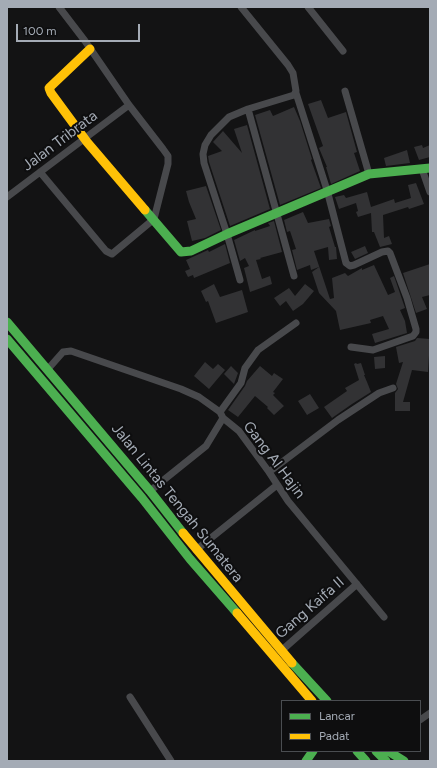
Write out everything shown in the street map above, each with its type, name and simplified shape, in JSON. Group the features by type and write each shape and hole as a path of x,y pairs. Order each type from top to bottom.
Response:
{"main road":[{"path":"90,49 51,84 49,88 51,93 84,138 182,252 187,252 277,214 327,190 370,174 426,168"},
{"name":"Jalan Lintas Tengah Sumatera","path":"7,322 91,420 150,491 196,550 281,651 326,700"},
{"name":"Jalan Lintas Tengah Sumatera","path":"7,338 142,498 190,559 311,700"},
{"path":"306,761 312,752"},
{"path":"358,752 366,761"},
{"path":"377,752 386,761"},
{"path":"390,752 404,761"}],"street":[{"path":"40,172 110,254 115,252 156,222 168,164 168,156 128,105 59,7"},
{"path":"241,7 288,65 292,73 296,92 327,190 346,263 350,266 382,252 390,252 407,298 416,327 416,332 413,336 373,350 351,347"},
{"path":"308,7 343,51"},
{"path":"345,91 370,174"},
{"path":"240,280 227,234 205,168 203,154 205,145 211,135 229,117 248,109 294,95 296,92"},
{"name":"Jalan Tribrata","path":"7,197 128,105"},
{"path":"248,109 294,276"},
{"path":"426,168 430,192"},
{"path":"150,491 206,446 222,415 242,383 245,368 258,350 296,323"},
{"name":"Gang Al Hajin","path":"48,369 62,352 71,351 199,397 239,431 288,501 346,573 384,617"},
{"path":"269,472 344,416 380,393 393,388"},
{"path":"196,550 277,485"},
{"name":"Gang Kaifa II","path":"281,651 357,584"},
{"path":"130,697 171,761"},
{"path":"421,719 430,713"}],"building":[{"path":"321,100 328,118 346,112 357,152 354,153 360,171 331,184 327,167 319,148 323,146 308,104"},
{"path":"294,107 300,121 321,188 280,205 255,115 270,110 273,116"},
{"path":"247,125 270,209 230,226 208,156 222,151 213,142 223,131 242,153 234,129"},
{"path":"422,145 423,148 430,145 430,157 419,160 414,147"},
{"path":"407,150 410,163 386,166 384,158"},
{"path":"416,183 424,204 409,209 408,207 383,215 384,238 389,236 392,244 380,247 374,232 372,232 371,213 358,217 356,212 358,211 356,203 339,209 335,197 344,195 346,198 367,192 371,207 394,199 395,203 411,198 408,185"},
{"path":"206,186 221,230 205,238 192,241 187,221 196,219 186,191"},
{"path":"303,212 308,223 329,219 331,226 329,227 336,247 337,259 329,260 328,247 314,251 330,299 334,298 332,278 345,273 348,276 362,268 362,270 374,265 388,295 395,292 390,278 394,276 405,308 400,310 405,321 407,333 375,343 372,334 389,329 383,316 370,320 371,323 340,330 336,311 319,293 312,272 319,267 311,270 310,265 297,270 292,250 296,249 290,231 287,232 284,220"},
{"path":"274,221 282,252 256,260 262,279 270,276 272,284 250,292 244,268 249,266 245,258 240,261 234,240 255,230 270,226 268,223"},
{"path":"225,244 230,263 194,278 193,275 188,277 185,271 190,269 186,260 208,250 209,252"},
{"path":"365,246 368,253 355,259 351,252"},
{"path":"430,264 430,295 422,297 427,309 416,313 403,273"},
{"path":"214,284 220,297 242,290 248,312 216,323 208,301 206,302 201,291"},
{"path":"305,284 314,291 303,304 293,311 286,301 280,306 274,298 289,288 295,296"},
{"path":"417,338 430,339 428,372 412,370 403,402 410,402 410,411 395,411 395,393 398,389 396,384 403,362 399,363 396,347 415,341"},
{"path":"385,356 385,368 375,369 374,357"},
{"path":"205,362 213,369 218,364 225,370 209,389 194,376"},
{"path":"361,363 371,392 332,418 324,407 347,391 345,388 359,380 354,364"},
{"path":"231,366 238,373 234,384 224,374"},
{"path":"260,366 272,376 274,373 283,379 273,392 275,393 273,395 284,406 274,415 267,408 268,407 255,396 238,417 228,410 247,381"},
{"path":"310,394 319,408 307,415 298,401"}],"traffic: fast":[{"path":"145,210 181,252 191,251 227,234 369,174 430,168"},
{"path":"7,322 150,491 183,533"},
{"path":"7,339 142,498 190,559 237,613"},
{"path":"292,663 326,700"},
{"path":"306,761 312,752"},
{"path":"358,752 366,761"},
{"path":"377,752 386,761"},
{"path":"390,752 404,761"}],"traffic: slow":[{"path":"90,49 49,88 51,93 87,142 145,210"},
{"path":"183,533 292,663"},
{"path":"237,613 311,700"}]}
